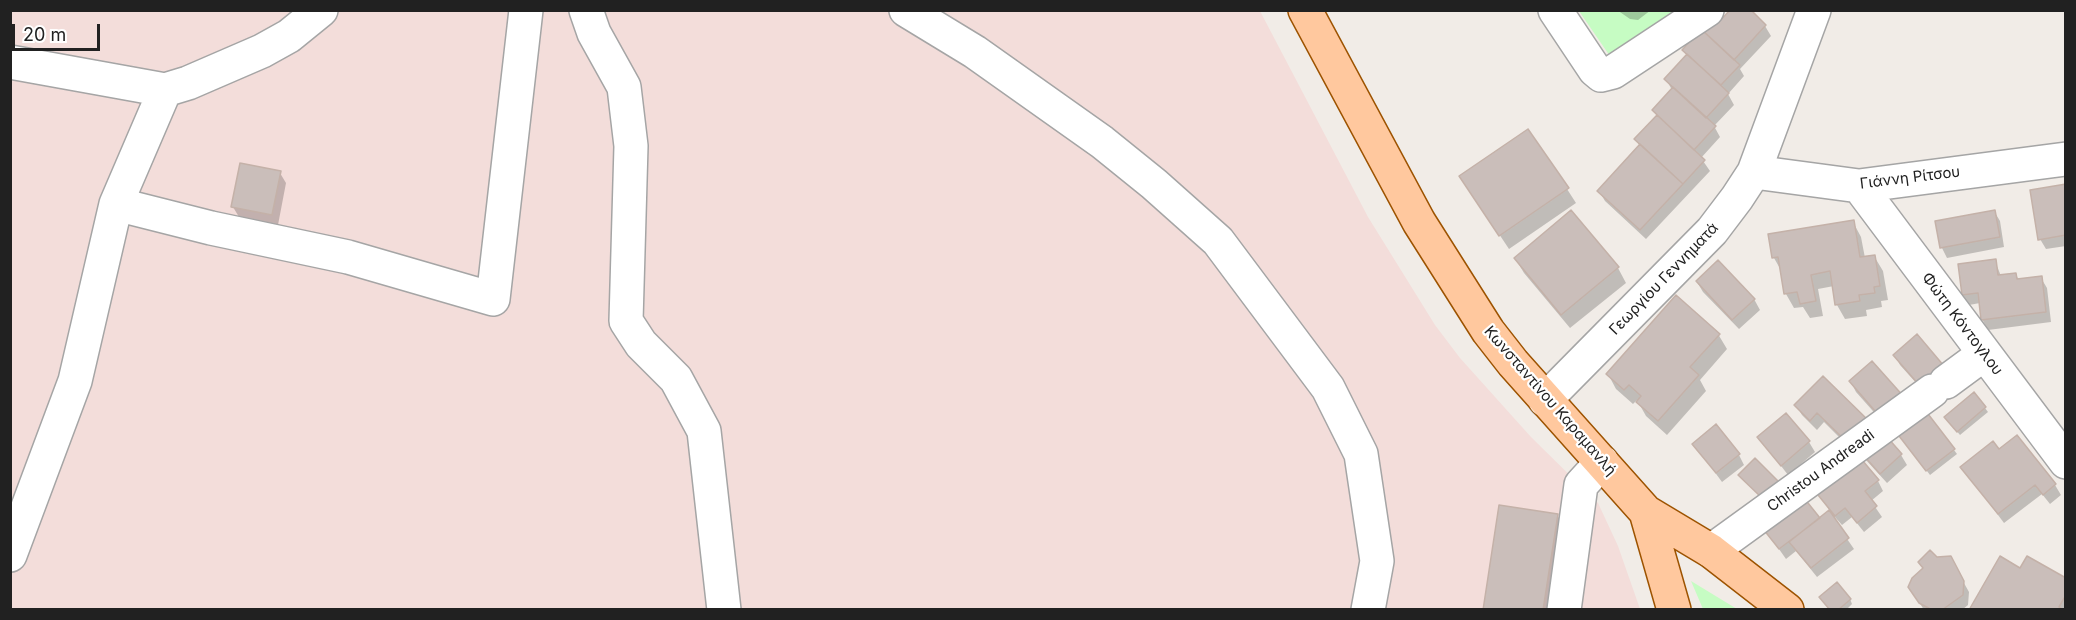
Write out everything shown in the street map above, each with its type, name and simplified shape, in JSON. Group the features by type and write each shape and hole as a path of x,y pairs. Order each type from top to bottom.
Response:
{"main road":[{"name":"Κωνσταντίνου Καραμανλή","path":"1305,10 1441,260 1488,331 1545,400 1646,512 1711,551 1787,609"},
{"path":"1646,512 1674,609"}],"street":[{"path":"10,62 165,90 188,83 262,51 289,36 321,10"},
{"path":"116,204 211,228 348,256 493,299 526,10"},
{"path":"586,10 594,33 624,87 631,146 626,321 641,344 676,379 704,431 724,609"},
{"path":"906,10 975,52 1102,142 1154,184 1218,241 1328,388 1361,454 1377,561 1368,609"},
{"path":"1554,10 1594,70 1600,75 1614,72 1707,10"},
{"name":"Γεωργίου Γεννηματά","path":"1545,400 1712,231 1754,172 1814,10"},
{"path":"10,555 75,381 116,204 165,90"},
{"name":"Γιάννη Ρίτσου","path":"1754,172 1859,186 2066,159"},
{"name":"Φώτη Κόντογλου","path":"1859,186 2066,462"},
{"name":"Christou Andreadi","path":"1711,551 1984,354"},
{"path":"1564,609 1581,485 1602,462"}],"shaded area":[{"path":"10,11 1260,11 1368,217 1435,325 1460,358 1531,437 1598,503 1618,546 1640,609 11,609"}],"green space":[{"path":"1579,11 1692,11 1614,62"},
{"path":"1691,581 1737,609 1703,609"}],"building":[{"path":"1730,10 1751,10 1766,25 1734,60 1701,29 1711,18 1717,24"},
{"path":"1701,29 1740,65 1721,85 1682,50"},
{"path":"1687,54 1729,93 1706,118 1664,79"},
{"path":"1673,87 1716,126 1694,150 1652,110"},
{"path":"1657,115 1705,160 1683,184 1634,139"},
{"path":"1528,129 1569,188 1499,236 1459,176"},
{"path":"1640,144 1683,184 1640,230 1597,191"},
{"path":"240,163 281,171 272,215 231,207"},
{"path":"2066,184 2066,235 2038,240 2030,190"},
{"path":"1571,210 1619,267 1561,315 1514,258"},
{"path":"1995,210 2000,237 1940,248 1935,221"},
{"path":"1854,220 1860,257 1875,255 1880,286 1874,287 1875,293 1859,295 1860,301 1835,305 1830,271 1811,275 1816,301 1800,304 1797,292 1784,294 1778,257 1772,258 1768,234"},
{"path":"1996,259 1998,275 2016,273 2017,279 2042,276 2046,312 1981,320 1978,293 1962,295 1958,264"},
{"path":"1718,260 1755,299 1732,320 1696,281"},
{"path":"1676,295 1720,334 1690,367 1699,375 1658,421 1636,402 1641,396 1629,385 1624,390 1606,374"},
{"path":"1917,334 1944,366 1920,386 1893,355"},
{"path":"1872,361 1905,398 1882,419 1849,381"},
{"path":"1823,376 1870,422 1849,444 1817,413 1810,421 1794,405"},
{"path":"1974,392 1986,407 1957,432 1944,417"},
{"path":"1925,410 1955,449 1926,471 1896,432"},
{"path":"1786,413 1810,441 1781,466 1757,437"},
{"path":"1716,424 1740,454 1716,473 1692,444"},
{"path":"1880,429 1902,454 1880,474 1858,449"},
{"path":"2017,435 2056,484 2043,495 2035,485 1998,514 1960,467 1993,441 1999,449"},
{"path":"1857,454 1879,480 1865,491 1877,506 1857,523 1845,508 1835,516 1814,490"},
{"path":"1755,458 1779,482 1763,499 1738,475"},
{"path":"1800,493 1820,518 1779,549 1760,525"},
{"path":"1499,505 1558,514 1543,610 1483,610"},
{"path":"1829,510 1849,538 1811,568 1789,542"},
{"path":"1930,550 1937,557 1951,556 1964,581 1963,595 1942,610 1932,610 1919,603 1908,587 1912,578 1923,568 1918,562"},
{"path":"2000,556 2020,568 2027,556 2066,578 2066,595 2059,607 2064,610 1969,610"},
{"path":"1837,582 1851,599 1838,610 1830,610 1819,597"}]}
